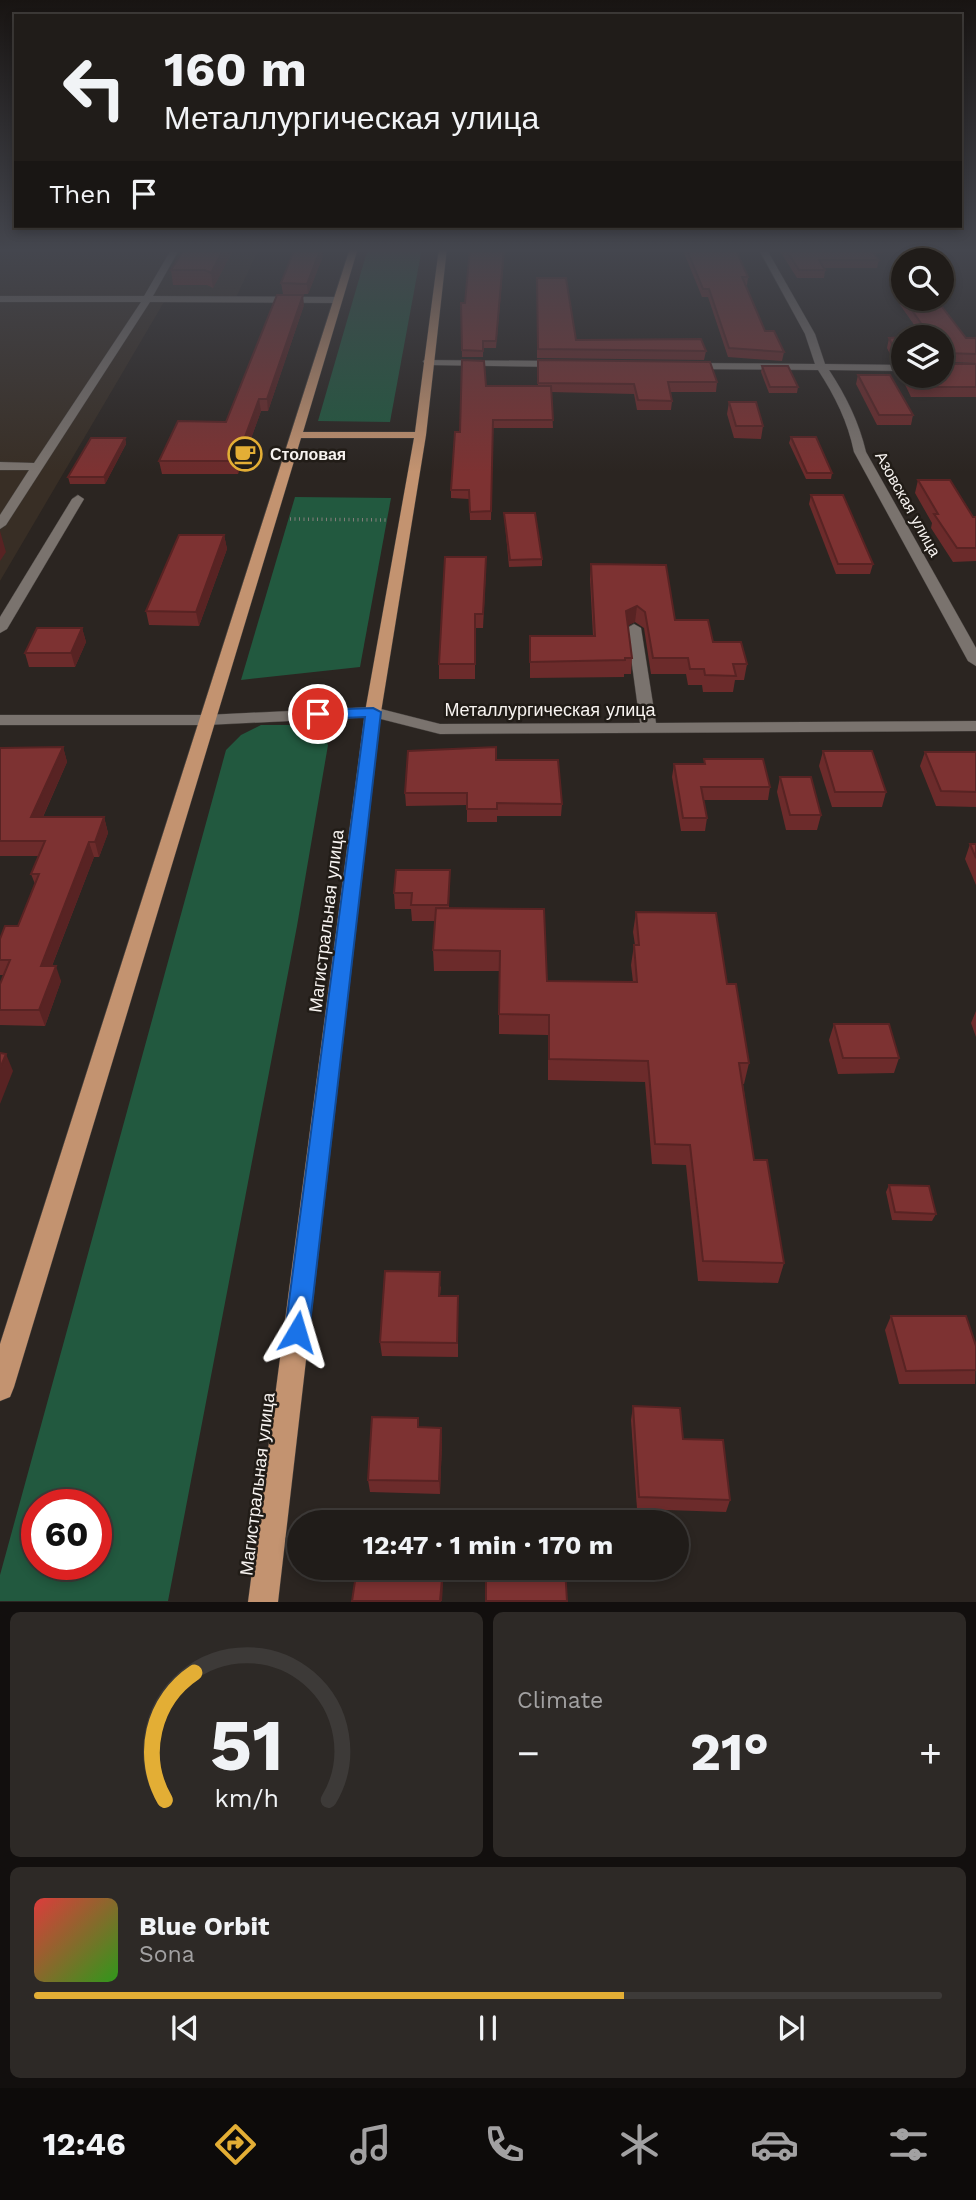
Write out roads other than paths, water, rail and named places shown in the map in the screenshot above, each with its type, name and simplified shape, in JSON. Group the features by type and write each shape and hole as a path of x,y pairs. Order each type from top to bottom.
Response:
{"main road":[{"path":"0,1387 267,519 298,435 330,323"},
{"name":"Магистральная улица","path":"263,1601 373,712 420,435 433,323"},
{"path":"298,435 420,435"}],"street":[{"path":"0,525 131,323"},
{"name":"Азовская улица","path":"804,323 821,367 836,389 855,430 860,453 976,661"},
{"path":"428,362 577,364"},
{"path":"672,365 891,368"},
{"path":"0,466 36,467"},
{"path":"0,629 78,499"},
{"path":"634,628 649,728"},
{"name":"Металлургическая улица","path":"0,720 206,720 373,712 440,729 976,726"}],"place":[{"name":"Столовая","path":"245,454"}]}
